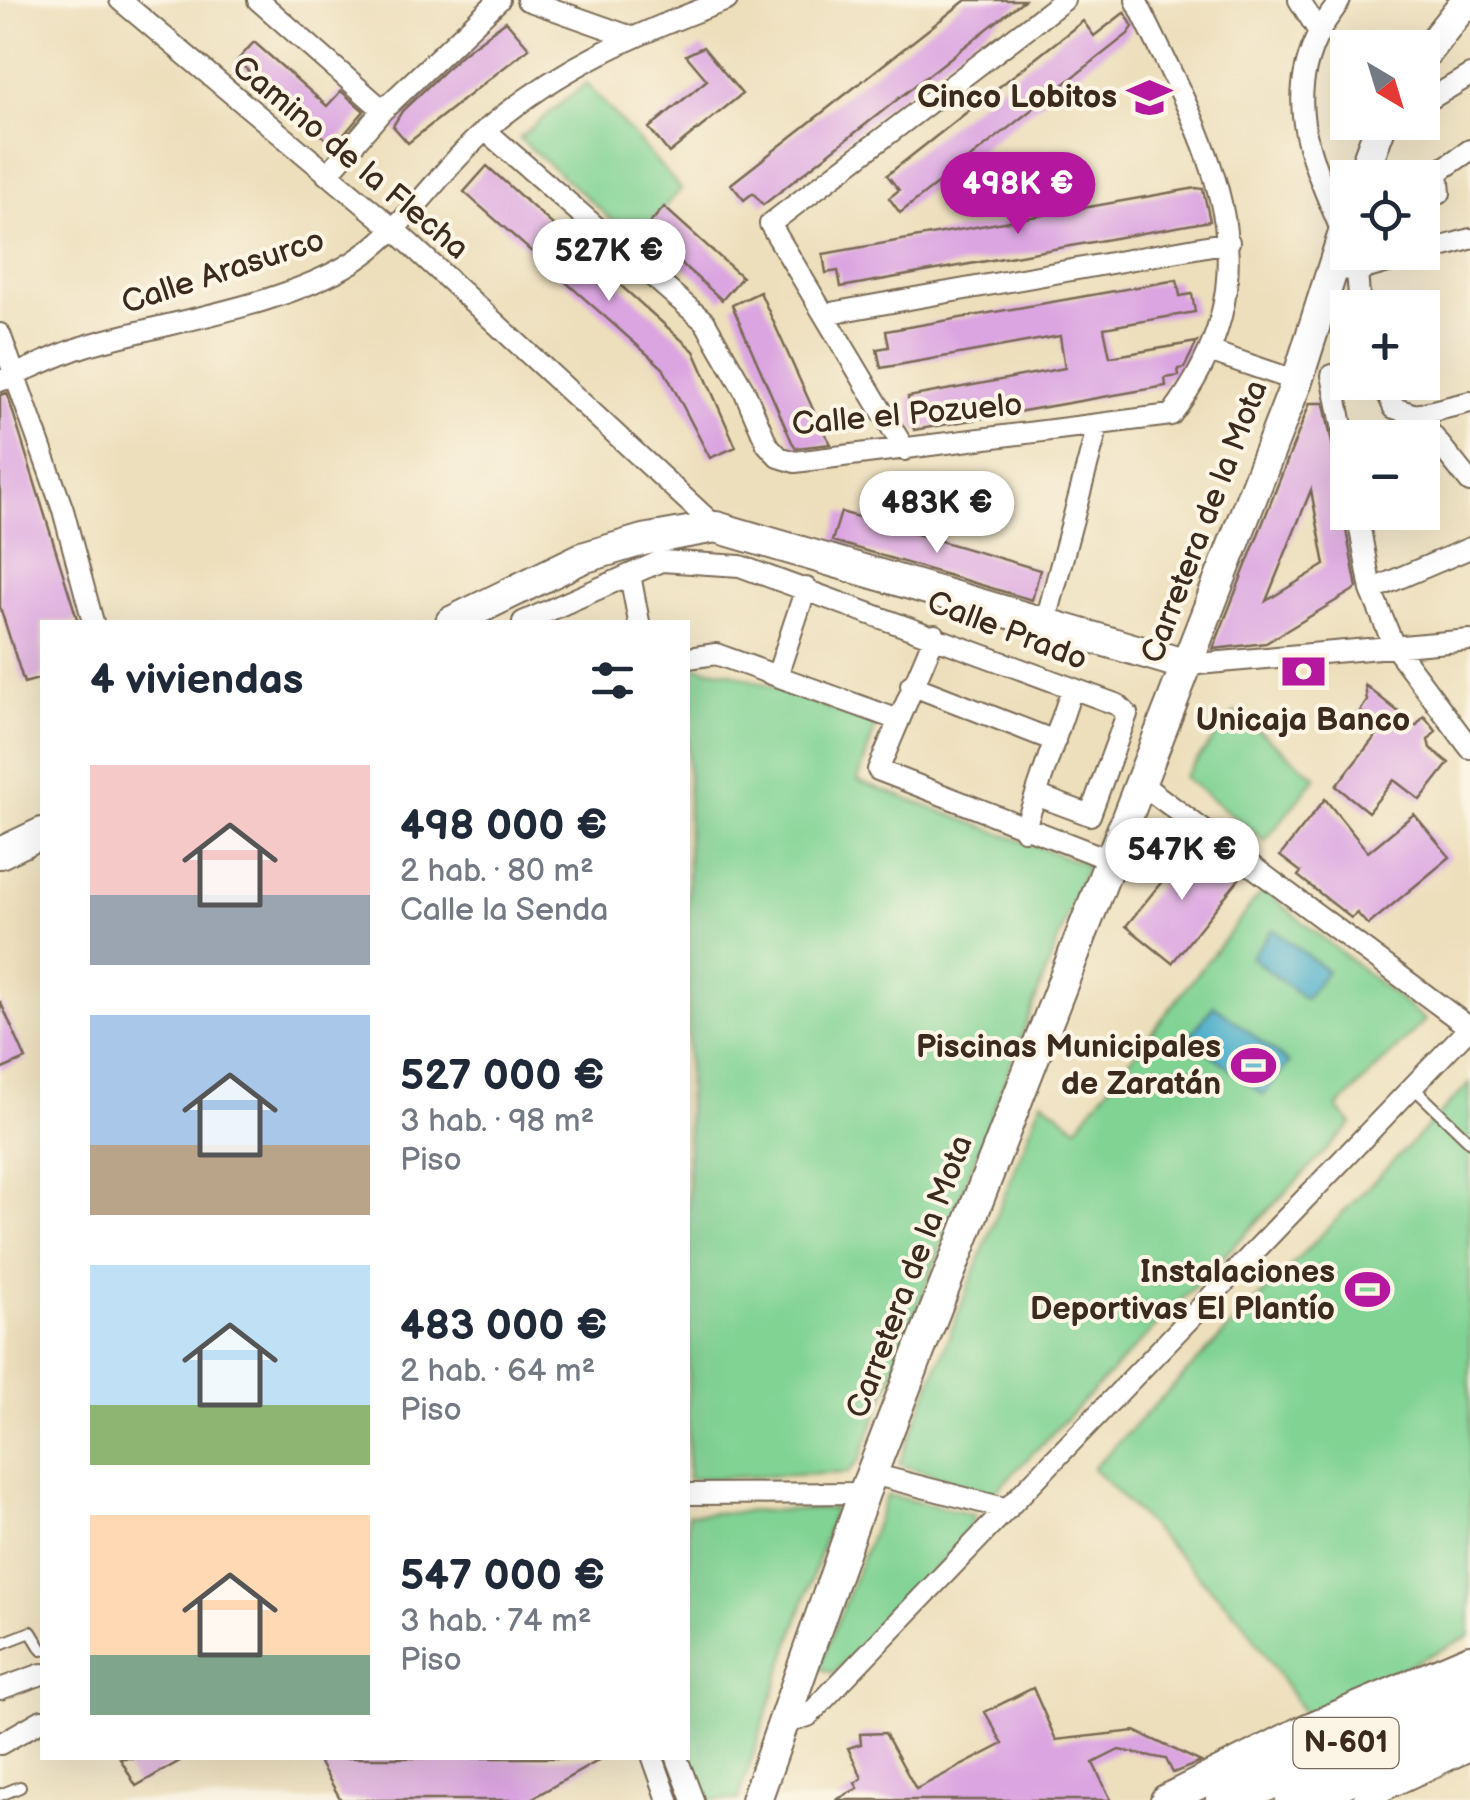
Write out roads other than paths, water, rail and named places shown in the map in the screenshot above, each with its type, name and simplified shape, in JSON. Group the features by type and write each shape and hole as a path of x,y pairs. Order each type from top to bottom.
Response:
{"highway":[{"name":"N-601","path":"1224,1800 1470,1691"},
{"name":"N-601","path":"1295,1800 1470,1722"}],"main road":[{"path":"1440,34 1467,0"},
{"name":"Carretera de la Mota","path":"756,1800 868,1483 1297,381 1346,270"},
{"path":"455,620 582,558 643,540 716,526 1187,665"},
{"path":"0,831 40,813"},
{"path":"0,852 40,834"},
{"path":"1166,1800 1301,1732 1470,1660"}],"street":[{"name":"Camino de la Flecha","path":"120,0 395,230 716,526"},
{"path":"258,0 382,110"},
{"path":"327,174 382,110 499,0"},
{"path":"526,0 629,36"},
{"name":"Calle Arasurco","path":"8,378 80,348 290,290 351,262 395,230 485,130 558,75 629,36 727,0"},
{"path":"904,450 770,224 1064,0"},
{"path":"1136,0 1207,149 1224,203 1230,269 1209,352 1297,381"},
{"path":"1299,0 1319,32"},
{"path":"1330,190 1300,114 1302,79 1319,32 1340,0"},
{"path":"1440,93 1470,75"},
{"name":"Calle el Pozuelo","path":"485,130 705,322 744,390 766,444 780,457 794,462 1172,415 1197,381 1209,352"},
{"path":"1440,171 1470,150"},
{"path":"1440,246 1470,239"},
{"path":"825,314 1229,242"},
{"path":"1346,270 1353,290"},
{"path":"0,334 8,378 62,510 92,620"},
{"path":"1390,400 1394,408 1416,415 1470,402"},
{"path":"1416,415 1470,482"},
{"path":"1046,624 1098,425"},
{"path":"1361,530 1371,590 1394,646 1468,741"},
{"path":"639,620 630,575 642,559 643,540"},
{"path":"1371,590 1470,548"},
{"path":"582,558 606,572 630,575"},
{"name":"Calle Prado","path":"529,620 662,561 740,566 1118,705 1126,714 1090,815 1036,795"},
{"path":"777,676 806,588"},
{"path":"935,635 878,770 1024,830 1110,860"},
{"path":"1187,665 1470,640"},
{"path":"690,658 716,654 896,720"},
{"path":"911,686 1055,740"},
{"path":"1024,830 1072,689"},
{"path":"779,1726 808,1716 1470,1028 1140,784"},
{"path":"690,1494 868,1483 1008,1509"},
{"path":"0,1689 40,1675"},
{"path":"0,1744 40,1721"},
{"path":"1363,1800 1470,1750"},
{"path":"654,1760 668,1800"},
{"path":"678,1760 692,1800"}],"lane":[{"path":"1415,1089 1470,1142"},
{"path":"0,1644 31,1632 40,1647"},
{"path":"0,1795 20,1786"}],"water":[{"path":"1273,929 1327,971 1305,999 1251,957"},
{"path":"1214,1005 1289,1063 1263,1095 1189,1037"}],"place":[{"name":"Cinco Lobitos","path":"1150,97"},
{"name":"Unicaja Banco","path":"1303,672"},
{"name":"Piscinas Municipales de Zaratán","path":"1254,1065"},
{"name":"Instalaciones Deportivas El Plantío","path":"1368,1290"}]}
